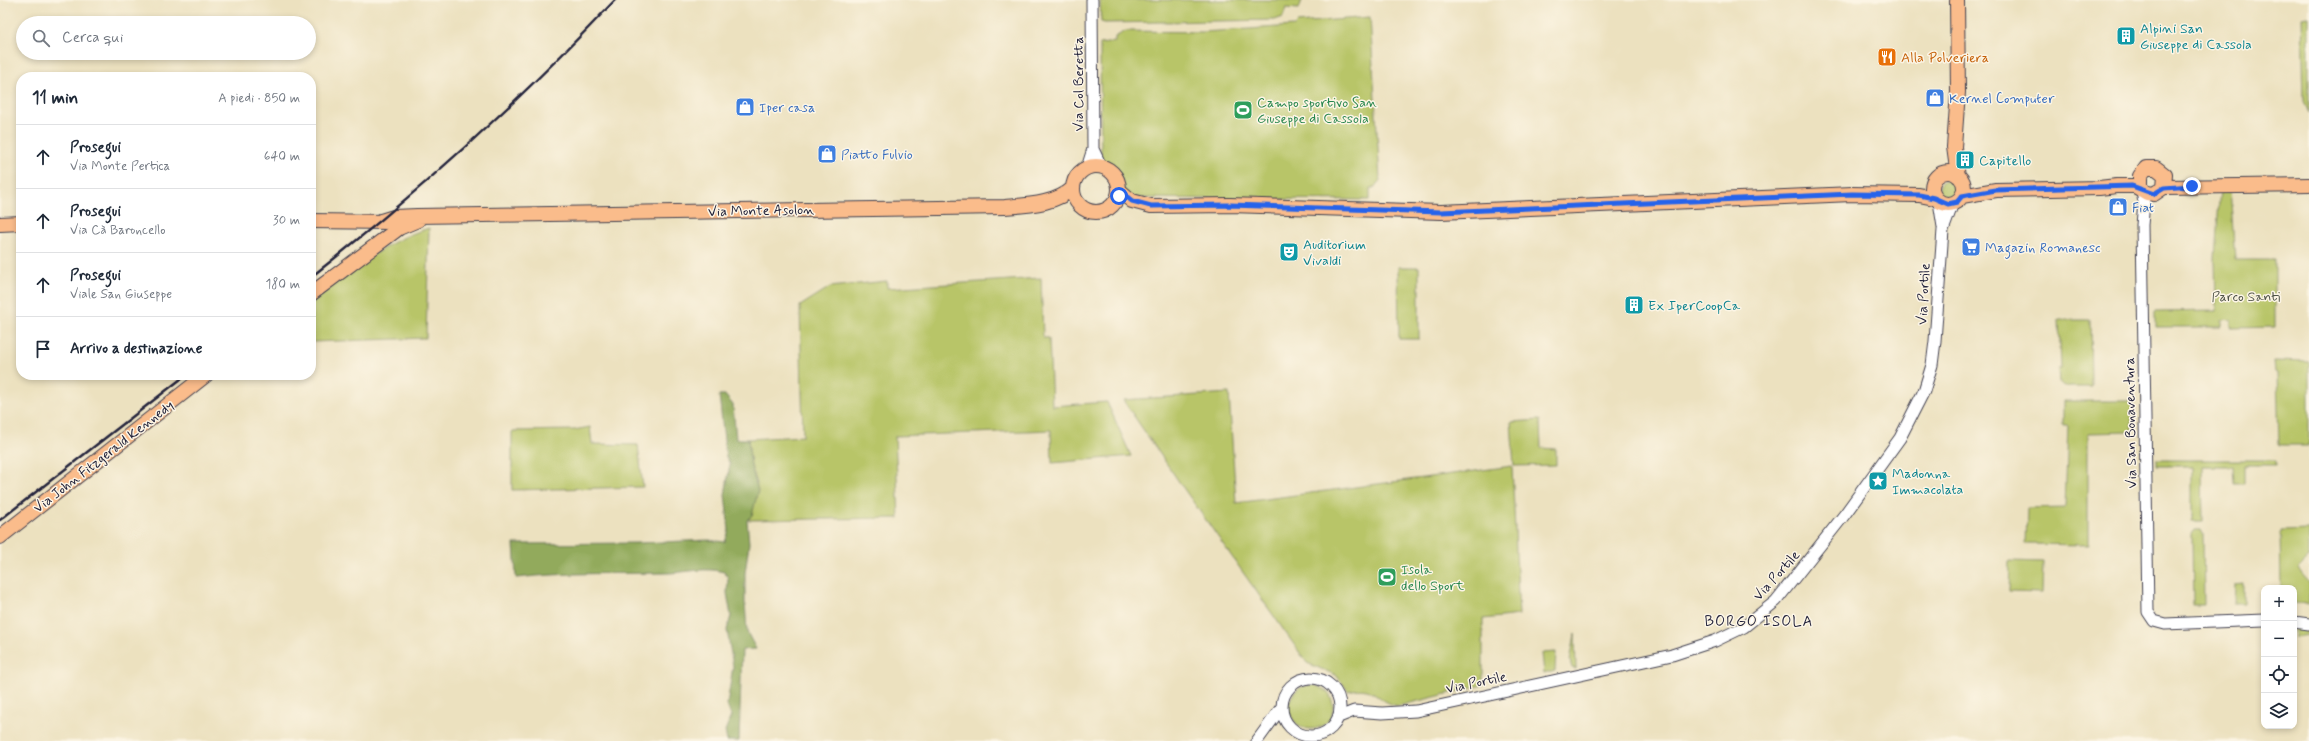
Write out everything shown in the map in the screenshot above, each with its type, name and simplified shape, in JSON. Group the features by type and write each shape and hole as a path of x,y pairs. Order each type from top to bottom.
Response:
{"main road":[{"path":"1957,0 1958,92 1954,147 1960,177 1964,186 1958,200"},
{"path":"1937,200 1932,190 1954,147"},
{"path":"1101,166 1114,173 1119,182 1117,198 1106,210 1093,212 1084,209 1077,202 1073,188 1076,178 1087,168 1101,166"},
{"path":"2162,185 2160,169 2149,167 2143,170 2141,185 2147,193 2162,185 2309,185"},
{"path":"1904,194 1938,177 1952,173 1973,185 1996,190 2099,188 2141,185"},
{"name":"Via Monte Asolon","path":"316,221 388,225 408,224 467,216 646,211 1005,207 1054,199 1067,193 1073,188"},
{"path":"1117,198 1151,206 1230,205 1464,212 1852,194 1904,194 1937,200 1958,200 1996,190"},
{"name":"Via Monte Asolon","path":"1054,199 1077,202"},
{"name":"Via Monte Asolon","path":"388,225 394,218 429,220"},
{"path":"316,290 382,242 429,220"},
{"path":"0,224 16,223"},
{"path":"382,242 388,225"},
{"name":"Via John Fitzgerald Kennedy","path":"0,537 200,380"}],"street":[{"name":"Via Col Beretta","path":"1092,0 1093,149 1101,166"},
{"path":"1087,168 1093,149"},
{"name":"Via San Bonaventura","path":"2141,185 2144,202 2143,240 2147,606 2150,617 2158,624 2261,620"},
{"name":"Via San Bonaventura","path":"2143,240 2149,211 2162,185"},
{"name":"Via Portile","path":"1339,697 1354,707 1368,711 1382,713 1416,711 1672,655 1715,641 1744,627 1776,601 1845,514 1900,438 1924,391 1932,365 1935,341 1943,230 1937,200"},
{"name":"Via Portile","path":"1943,230 1958,200"},
{"path":"2297,622 2309,624"},
{"path":"1303,679 1319,679 1326,682 1339,697 1339,717 1335,724 1322,735 1303,736 1290,729 1272,728 1260,737 1281,708 1287,690 1294,683 1303,679"},
{"path":"1281,708 1283,717 1290,729"},
{"name":"Via Portile","path":"1339,717 1354,711 1368,711"}],"green space":[{"path":"1100,0 1302,0 1299,9 1286,8 1283,17 1275,20 1105,23 1101,22"},
{"name":"Campo sportivo San Giuseppe di Cassola","path":"1370,17 1380,180 1373,189 1370,189 1370,200 1130,198 1124,192 1122,184 1115,183 1113,168 1101,164 1100,44 1115,42 1115,37 1126,31 1203,32 1294,26 1297,23"},
{"path":"2309,17 2309,112 2304,101 2302,18"},
{"path":"1944,179 1952,179 1957,184 1955,195 1952,197 1944,197 1939,192 1939,184"},
{"name":"Parco Santi","path":"2220,188 2230,188 2235,260 2275,260 2275,327 2231,328 2231,321 2225,319 2221,321 2221,327 2155,327 2155,312 2216,311 2215,257"},
{"path":"429,228 426,338 316,342 316,298 367,259 396,241"},
{"path":"1398,267 1419,267 1419,339 1399,339"},
{"path":"1041,278 1043,338 1049,338 1052,406 1107,402 1131,456 1052,463 1051,430 895,436 899,518 748,520 752,515 757,483 751,466 748,439 803,436 800,306 830,287 887,281 887,288"},
{"path":"2059,320 2090,320 2091,387 2065,387 2059,383 2058,368 2061,368"},
{"path":"2274,361 2309,362 2309,445 2279,445 2277,373 2275,372"},
{"name":"Isola dello Sport","path":"1229,393 1236,503 1512,466 1519,615 1483,619 1483,685 1398,706 1384,701 1371,691 1358,689 1348,691 1336,675 1307,663 1123,400"},
{"path":"719,395 725,395 733,405 736,439 748,439 751,466 758,491 752,515 747,520 749,543 745,573 747,632 756,649 742,650 739,741 727,741 725,731 731,716 727,705 733,666 727,630 731,616 727,593 728,578 724,572 704,570 670,573 574,574 516,578 514,544 638,543 709,540 725,542 729,530 725,495 730,464 726,457"},
{"path":"2063,401 2132,401 2132,432 2088,433 2088,545 2026,544 2027,508 2065,507 2068,425 2063,425"},
{"path":"1540,420 1541,448 1556,449 1556,465 1514,466 1511,422"},
{"path":"590,427 592,444 638,445 643,487 512,490 512,431 574,430"},
{"path":"2157,460 2276,460 2276,465 2244,465 2244,484 2234,484 2233,466 2202,466 2203,522 2192,522 2192,466 2157,466"},
{"path":"2195,530 2201,530 2203,534 2204,605 2193,605 2192,534"},
{"path":"2309,530 2309,558 2298,569 2309,581 2309,604 2297,603 2297,585 2281,585 2280,531"},
{"path":"2010,561 2043,562 2042,593 2009,592"},
{"path":"2244,584 2244,604 2234,604 2235,585"},
{"path":"2297,628 2309,630 2309,636 2297,638"},
{"path":"1575,634 1576,669 1572,668 1570,661"},
{"path":"1556,652 1555,671 1544,674 1542,653"},
{"path":"1307,685 1315,685 1320,686 1327,691 1332,698 1332,716 1327,723 1320,728 1307,729 1299,726 1292,719 1289,711 1289,703 1292,695 1299,688"}],"railway":[{"path":"316,273 391,212 468,144 543,74 615,0"},
{"path":"0,520 180,380"}],"place":[{"name":"Alpini San Giuseppe di Cassola","path":"2126,36"},
{"name":"Alla Polveriera","path":"1887,57"},
{"name":"Kernel Computer","path":"1935,98"},
{"name":"Iper casa","path":"745,107"},
{"name":"Campo sportivo San Giuseppe di Cassola","path":"1243,110"},
{"name":"Piatto Fulvio","path":"827,154"},
{"name":"Capitello","path":"1965,160"},
{"name":"Fiat","path":"2118,207"},
{"name":"Magazin Romanesc","path":"1971,247"},
{"name":"Auditorium Vivaldi","path":"1289,252"},
{"name":"Ex IperCoopCa","path":"1634,305"},
{"name":"Madonna Immacolata","path":"1878,481"},
{"name":"Isola dello Sport","path":"1387,577"}],"district":[{"name":"BORGO ISOLA","path":"1759,621"}],"route":[{"path":"1119,196 1120,191 1122,195 1132,201 1151,206 1230,205 1464,212 1571,205 1852,194 1904,194 1929,196 1939,202 1948,204 1957,202 1962,196 1996,190 2132,186 2140,188 2147,193 2154,194 2164,188 2192,186"}]}
